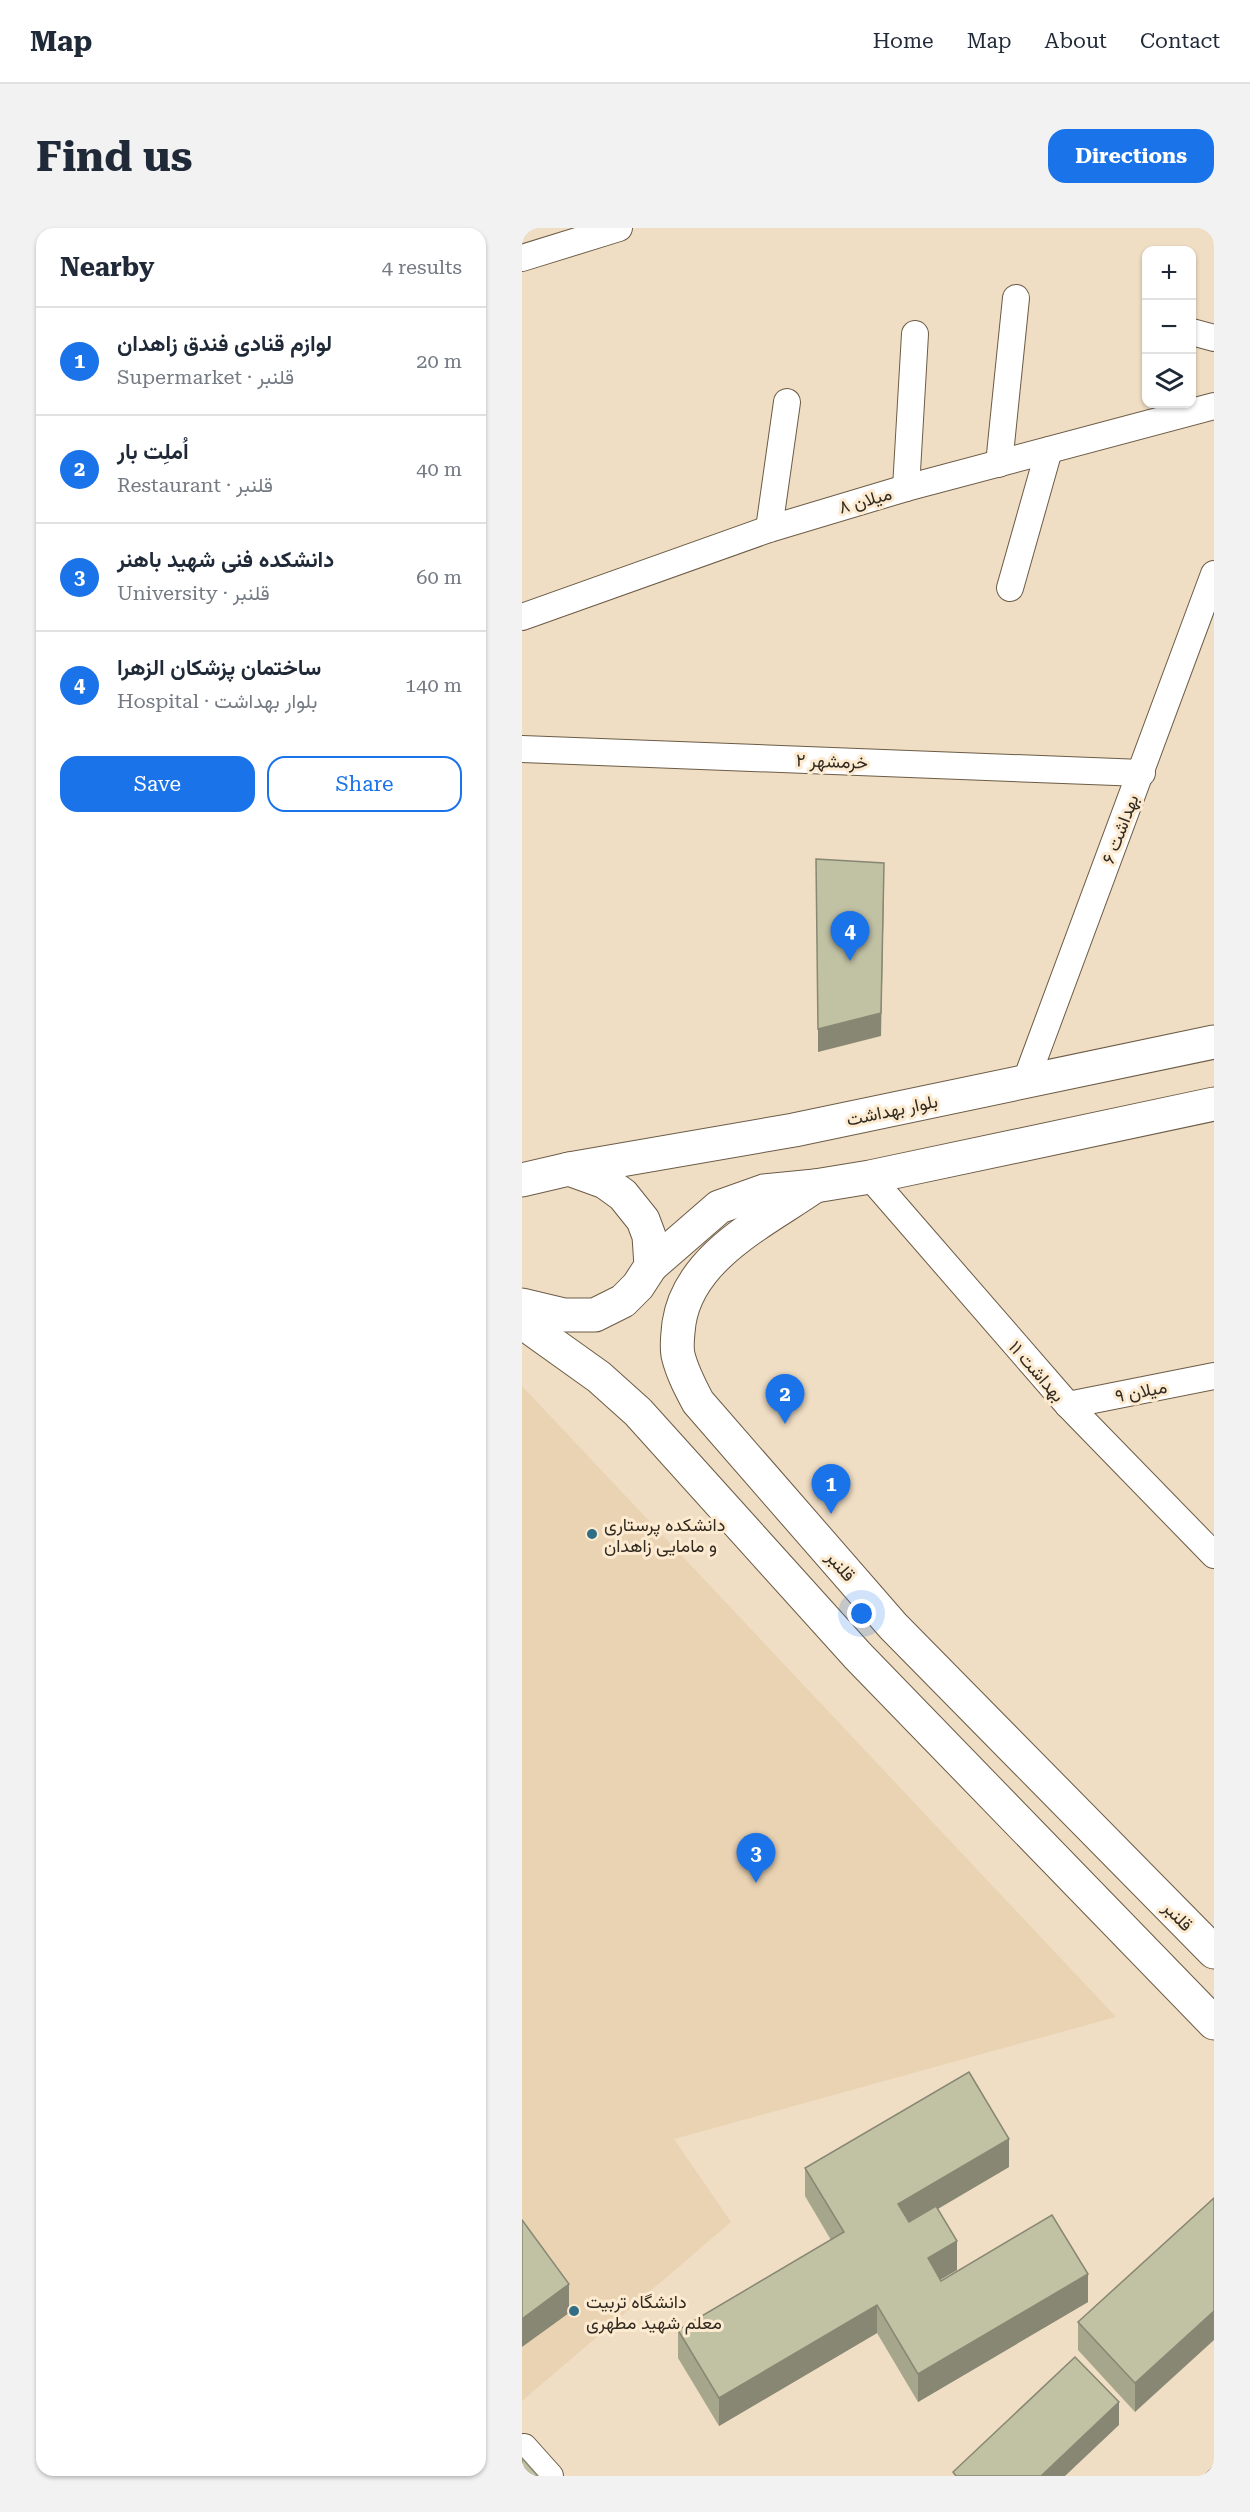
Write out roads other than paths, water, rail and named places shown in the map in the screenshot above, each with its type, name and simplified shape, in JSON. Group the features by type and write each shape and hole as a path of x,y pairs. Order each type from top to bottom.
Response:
{"main road":[{"name":"بلوار بهداشت","path":"522,1180 568,1169 794,1130 1214,1042"},
{"path":"522,1305 564,1315 595,1315 622,1301 638,1286 651,1266 719,1206 764,1191 870,1177 1214,1104"},
{"path":"568,1169 605,1182 623,1195 636,1210 649,1236 651,1266"},
{"name":"قلنبر","path":"815,1186 731,1242 711,1261 692,1287 681,1310 678,1354 688,1384 698,1402 892,1626 1214,1952"},
{"path":"522,1322 599,1377 638,1412 858,1656 1214,2024"},
{"path":"858,1656 892,1626"}],"street":[{"path":"522,258 619,228"},
{"path":"999,464 1016,298"},
{"path":"1196,333 1214,338"},
{"path":"906,488 915,334"},
{"path":"769,529 787,402"},
{"name":"میلان ۸","path":"522,617 769,529 906,488 1214,406"},
{"path":"1010,588 1049,450"},
{"name":"بهداشت ۶","path":"1025,1083 1214,574"},
{"name":"خرمشهر ۲","path":"522,749 1142,773"},
{"name":"بهداشت ۱۱","path":"870,1177 1068,1406 1214,1555"},
{"name":"میلان ۹","path":"1068,1406 1214,1376"},
{"path":"524,2447 550,2476"}],"place":[{"name":"ساختمان پزشکان الزهرا","path":"850,961"},
{"name":"اُملِت بار","path":"785,1424"},
{"name":"لوازم قنادی فندق زاهدان","path":"831,1514"},
{"name":"دانشکده پرستاری و مامایی زاهدان","path":"592,1534"},
{"name":"دانشکده فنی شهید باهنر","path":"756,1883"},
{"name":"دانشگاه تربیت معلم شهید مطهری","path":"574,2311"}]}
